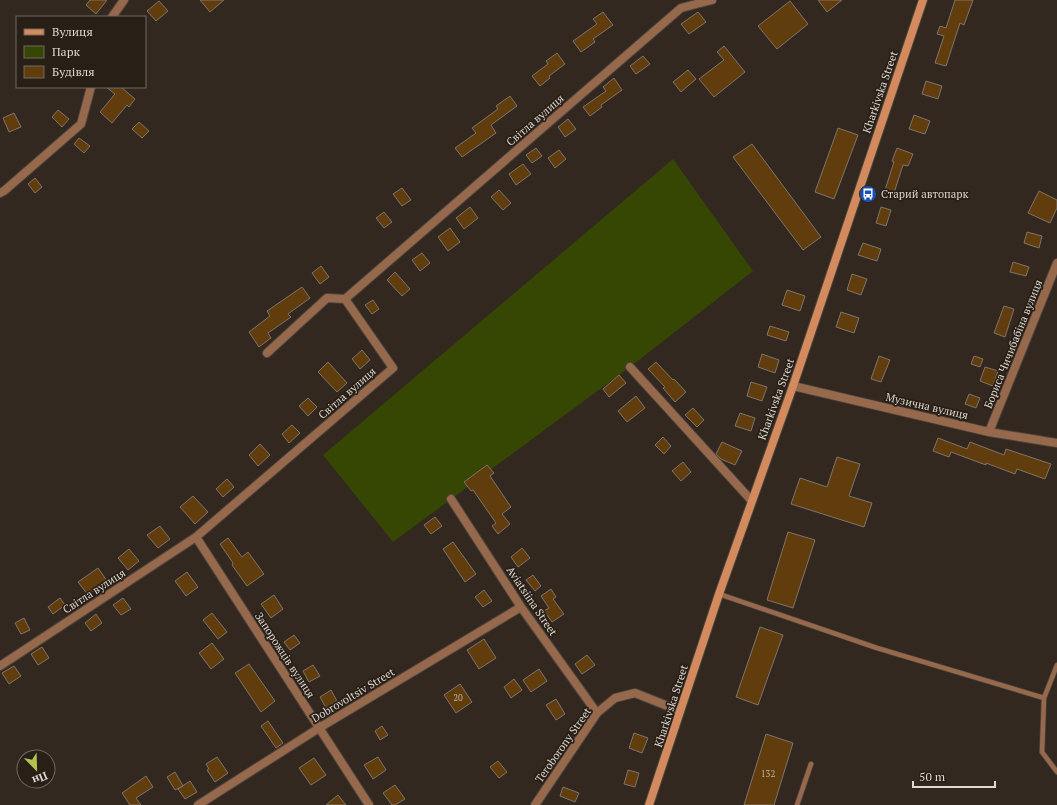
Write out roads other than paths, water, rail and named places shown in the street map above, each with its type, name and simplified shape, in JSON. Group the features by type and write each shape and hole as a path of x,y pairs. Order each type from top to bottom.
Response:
{"street":[{"path":"113,16 124,0"},
{"name":"Світла вулиця","path":"0,666 196,537 393,368 345,299 681,8 712,0"},
{"name":"Kharkivska Street","path":"649,805 718,594 792,386 923,0"},
{"path":"0,193 81,124 91,88"},
{"name":"Бориса Чичибабіна вулиця","path":"989,432 1057,263"},
{"path":"267,353 327,298 345,299"},
{"path":"630,367 751,500"},
{"name":"Музична вулиця","path":"792,386 989,432 1057,443"},
{"name":"Aviatsiina Street","path":"451,499 521,607 597,713"},
{"name":"Запорожців вулиця","path":"196,537 369,805"},
{"name":"Dobrovoltsiv Street","path":"198,805 319,728 521,607"},
{"name":"Teroborony Street","path":"535,805 597,713 615,698 635,694 680,711"}],"lane":[{"path":"718,594 877,648 1044,698"},
{"path":"1057,664 1044,698 1042,752 1057,772"},
{"path":"797,805 811,764"}],"place":[{"name":"Старий автопарк","path":"868,194"}]}
